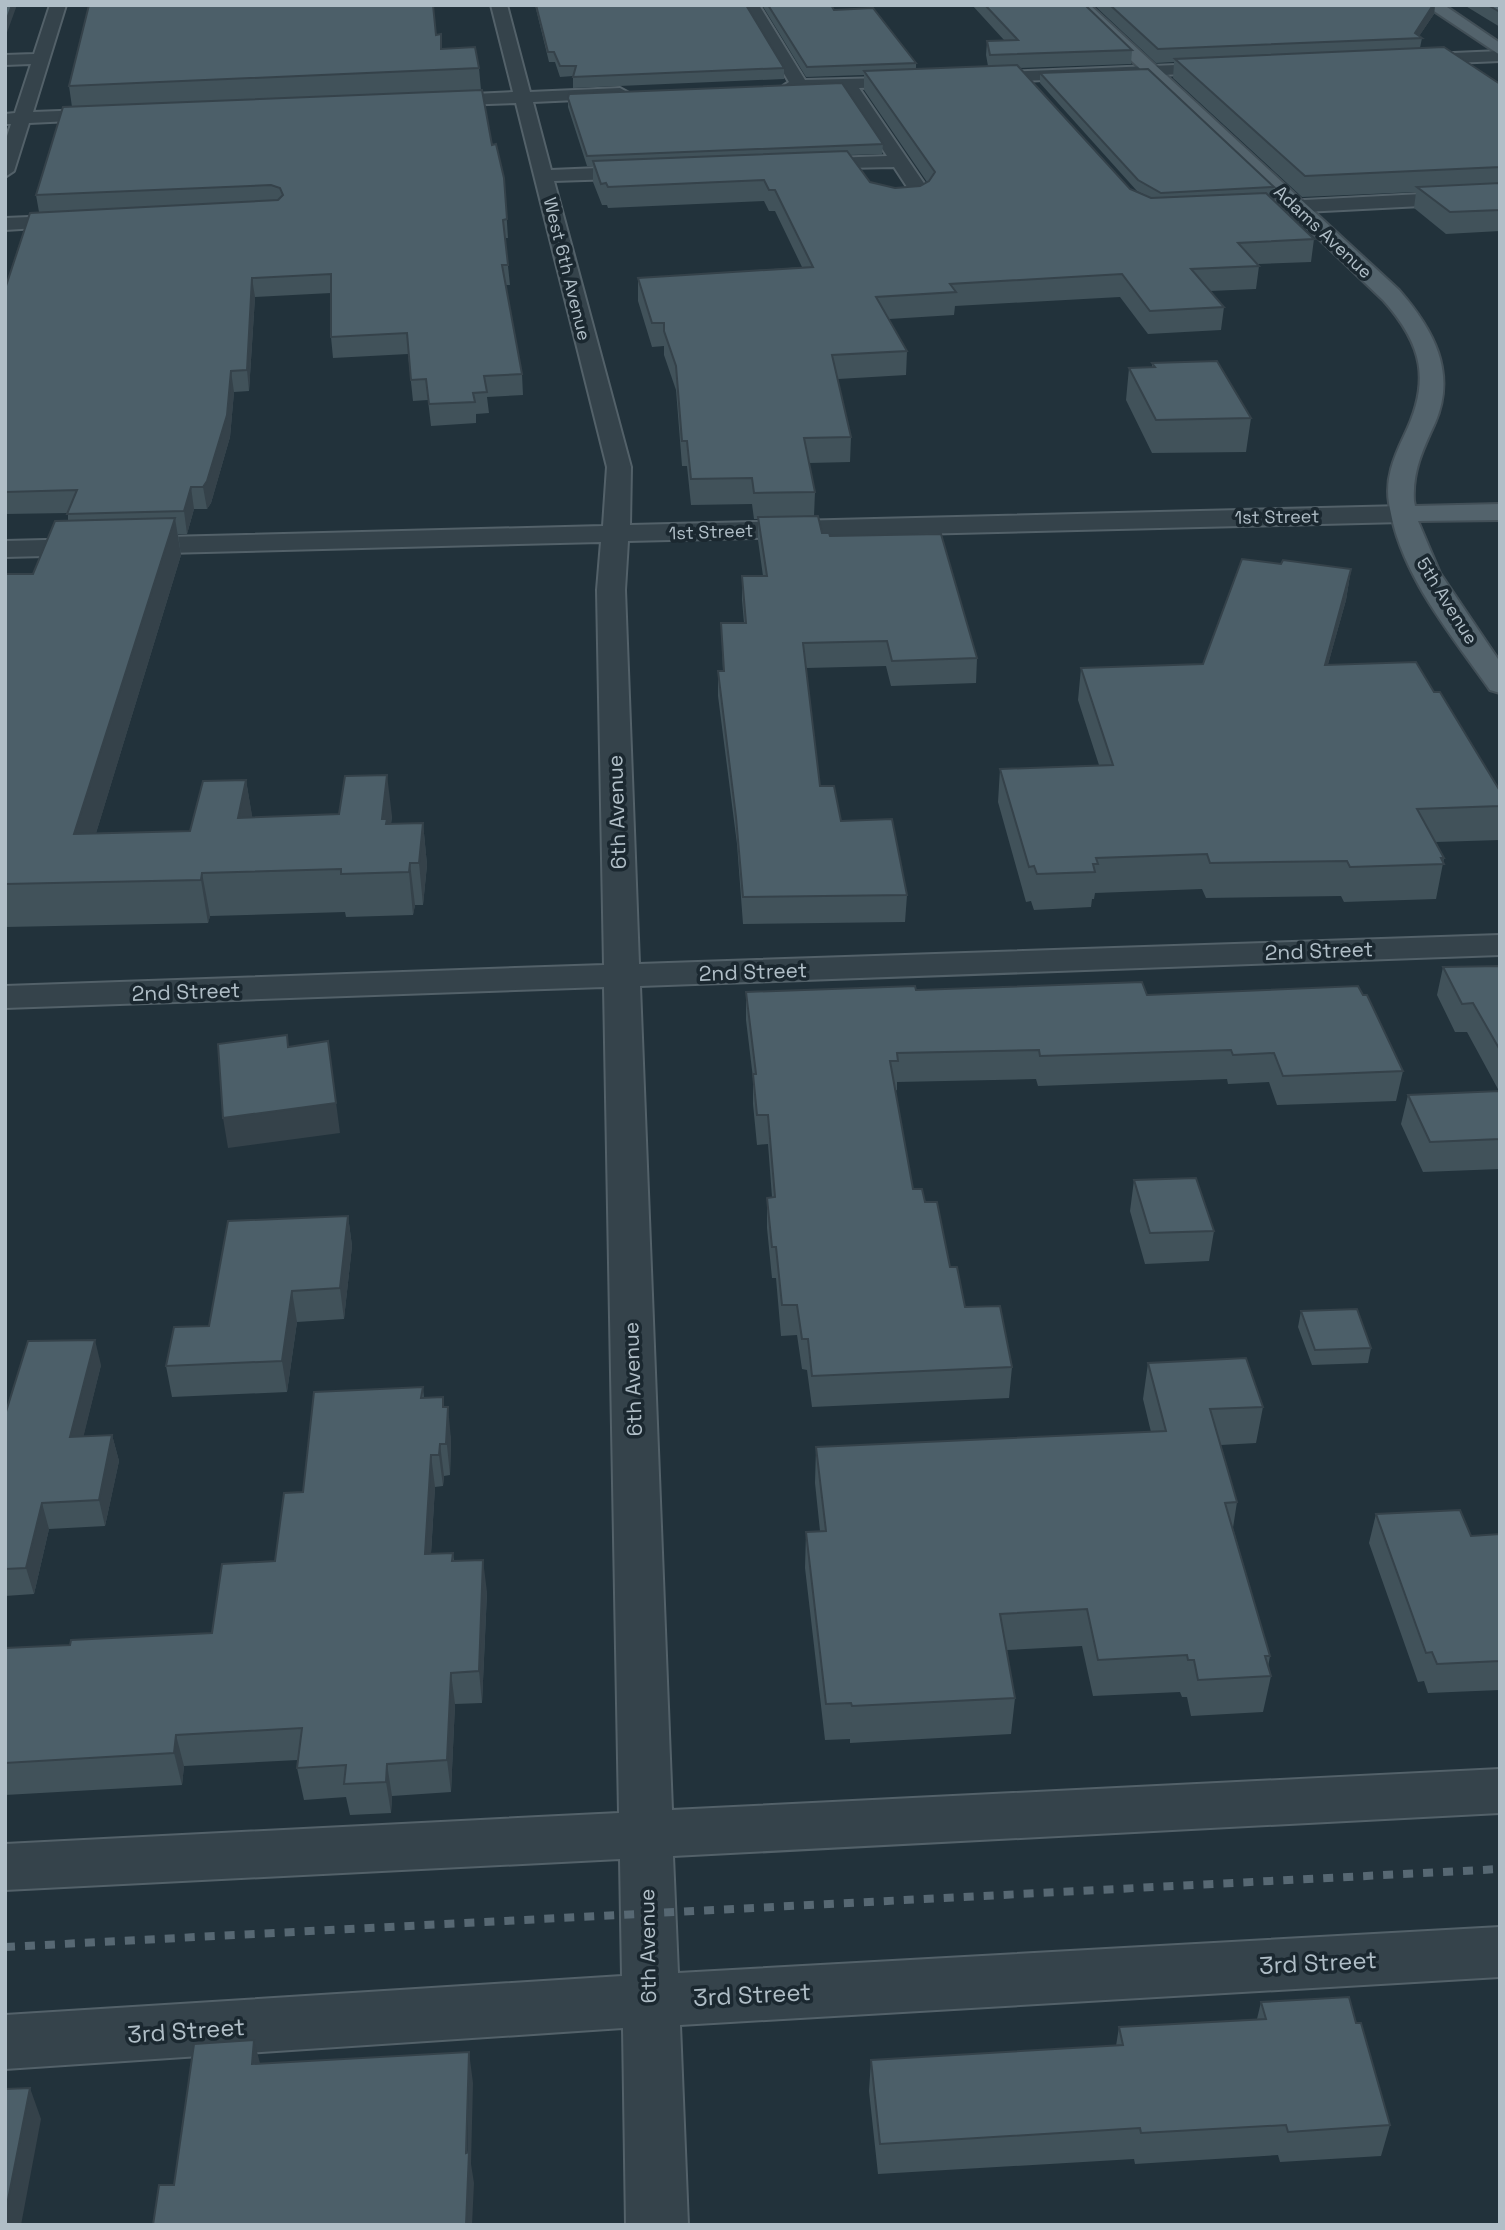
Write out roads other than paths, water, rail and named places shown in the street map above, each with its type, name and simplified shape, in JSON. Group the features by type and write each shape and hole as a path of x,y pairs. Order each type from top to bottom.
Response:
{"main road":[{"name":"Adams Avenue","path":"1081,5 1408,313 1429,351 1433,369 1431,402 1403,464 1401,499 1404,514"},
{"path":"1433,5 1500,50"},
{"name":"1st Street","path":"1404,514 1500,512"},
{"name":"5th Avenue","path":"1404,514 1409,537 1426,571 1500,684"}],"street":[{"path":"5,171 14,118 41,59 58,5"},
{"name":"West 6th Avenue","path":"499,5 619,467 621,507 617,534"},
{"path":"751,5 800,86"},
{"path":"1384,61 1500,56"},
{"path":"5,60 41,59"},
{"path":"959,79 1236,67"},
{"path":"1023,77 1035,92"},
{"path":"774,87 934,80"},
{"path":"848,84 921,192 920,197 895,201 877,197 854,163"},
{"path":"420,102 641,93"},
{"path":"14,118 129,114"},
{"path":"785,166 899,161"},
{"path":"543,176 662,171"},
{"path":"1208,211 1500,197"},
{"path":"5,224 96,220"},
{"name":"1st Street","path":"5,550 1404,514"},
{"name":"6th Avenue","path":"617,534 611,573 657,2225"},
{"name":"2nd Street","path":"5,998 1500,945"},
{"path":"5,1867 1500,1791"},
{"name":"3rd Street","path":"5,2042 649,2001 1500,1952"}],"railway":[{"path":"5,1947 1500,1869"}]}
